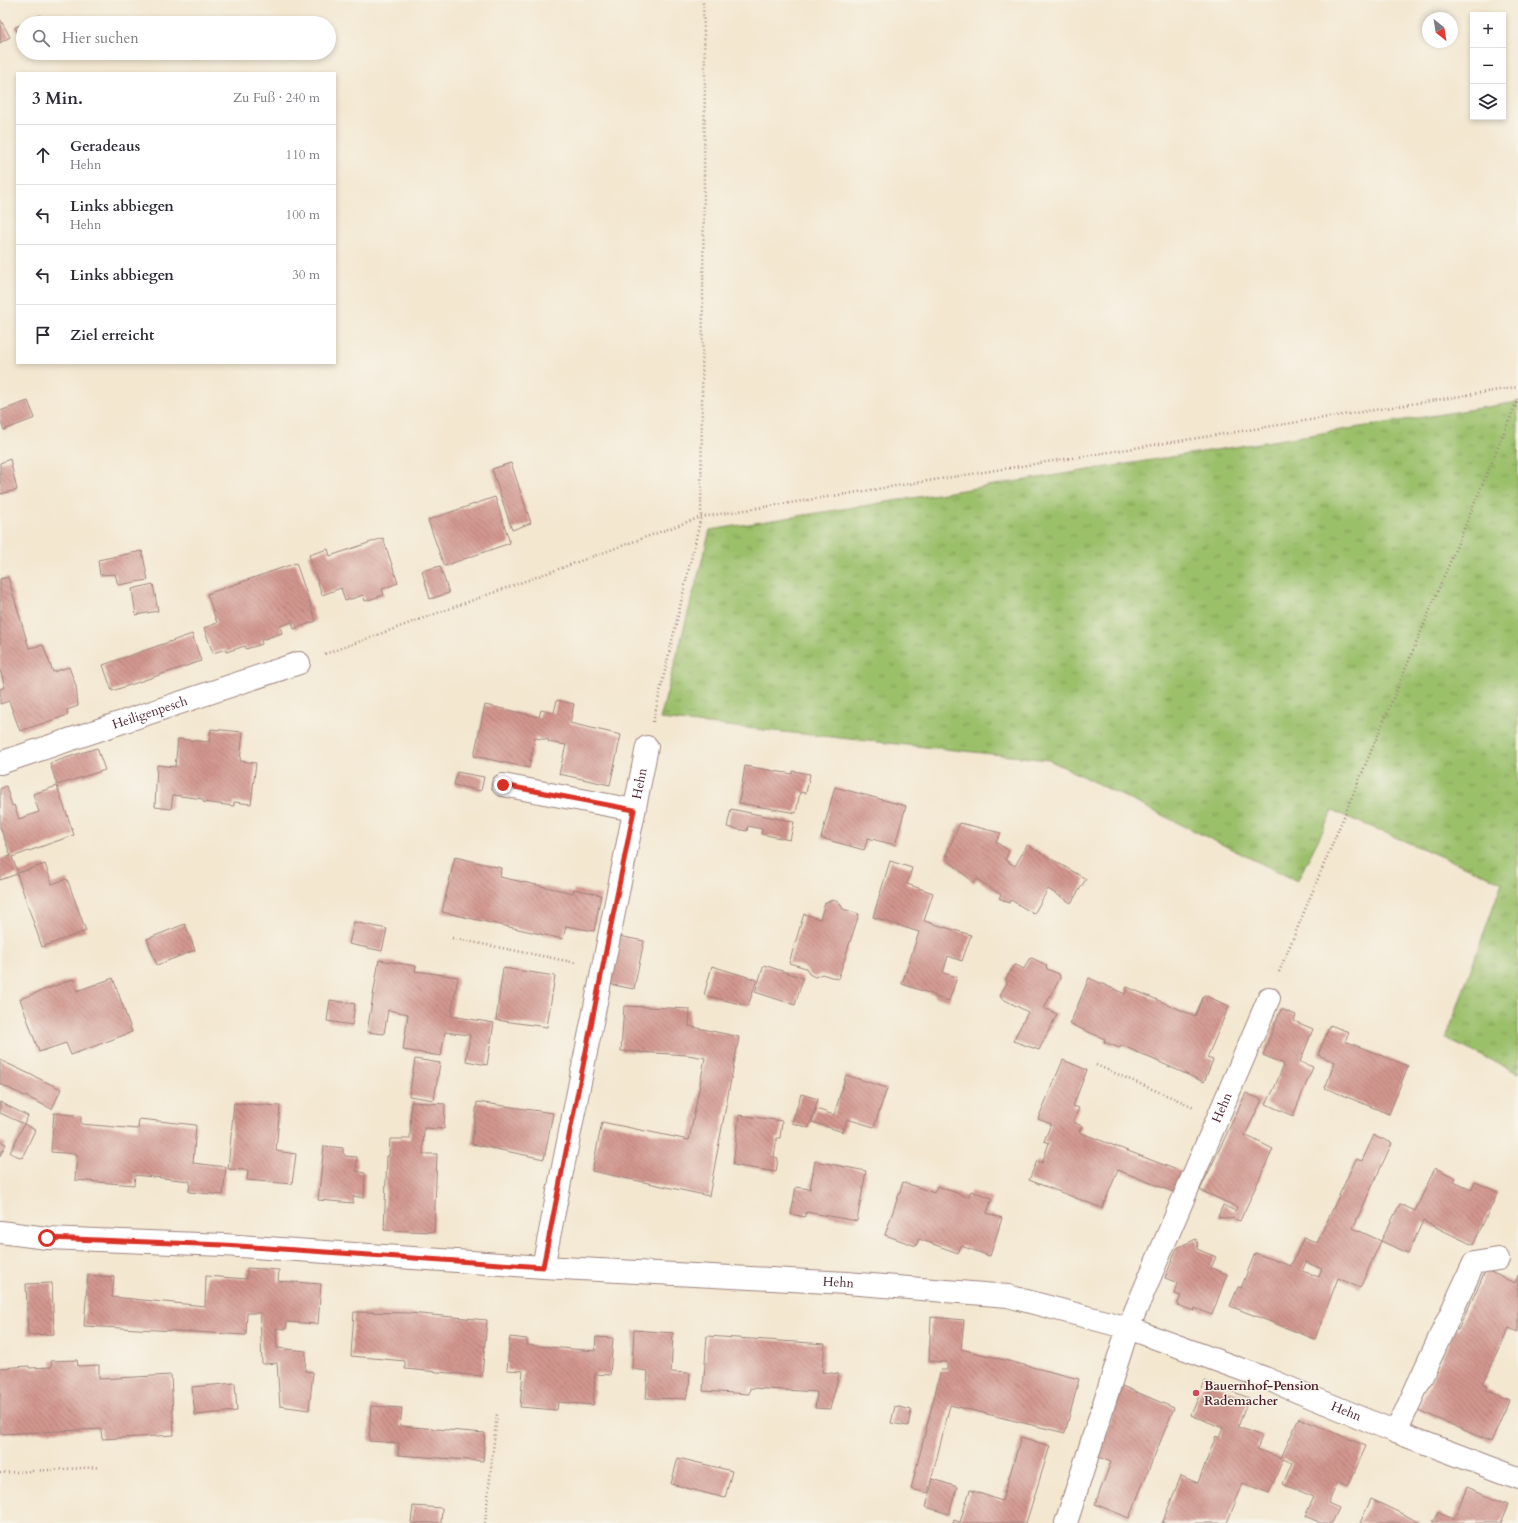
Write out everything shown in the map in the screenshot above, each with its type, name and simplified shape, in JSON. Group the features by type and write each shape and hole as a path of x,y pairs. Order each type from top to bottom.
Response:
{"street":[{"name":"Heiligenpesch","path":"0,763 299,663"},
{"name":"Hehn","path":"543,1267 647,747"},
{"path":"503,785 634,810"},
{"name":"Hehn","path":"1066,1523 1128,1328 1269,998"},
{"name":"Hehn","path":"0,1232 47,1238 224,1245 543,1267 847,1283 1008,1296 1128,1328 1265,1378 1396,1432 1518,1478"},
{"path":"1396,1432 1474,1263 1498,1258"}],"path":[{"path":"647,747 701,517 705,77 703,0"},
{"path":"299,663 701,517 1518,387"},
{"path":"1269,998 1518,399"},
{"path":"452,938 603,968"},
{"path":"1096,1065 1218,1117"},
{"path":"486,1523 497,1414"},
{"path":"0,1473 99,1467"}],"green space":[{"path":"1518,402 1518,1073 1446,1039 1502,882 1333,811 1297,881 1049,760 660,719 710,530"}],"building":[{"path":"0,19 10,37 0,43"},
{"path":"28,401 35,418 4,430 0,420 0,411"},
{"path":"10,459 17,490 0,494 0,463"},
{"path":"511,463 531,523 512,530 492,469"},
{"path":"495,497 510,543 444,566 428,520"},
{"path":"383,538 398,583 382,589 384,595 365,601 363,595 345,601 341,588 322,595 309,555 328,549 330,556"},
{"path":"142,551 148,580 118,585 115,574 100,575 98,560"},
{"path":"296,563 316,621 294,629 292,622 280,626 282,633 261,640 262,644 246,649 245,646 226,652 226,649 213,653 204,628 217,623 207,594"},
{"path":"440,566 449,593 430,599 422,571"},
{"path":"8,577 29,648 43,645 53,672 69,667 76,686 78,706 67,710 68,715 20,731 9,701 0,704 0,689 5,687 0,670 0,579"},
{"path":"153,584 158,611 136,615 132,589"},
{"path":"192,634 201,661 112,691 103,665"},
{"path":"557,700 574,704 570,723 621,735 610,785 559,774 566,745 548,742 549,740 535,738 529,768 474,756 485,705 539,717 541,710 554,713"},
{"path":"211,729 243,732 240,761 256,763 251,804 234,802 234,806 203,802 203,799 173,795 171,809 155,807 157,765 175,767 178,739 209,742"},
{"path":"97,748 105,770 57,785 50,763"},
{"path":"745,766 792,774 793,771 810,774 806,793 800,792 796,813 739,803"},
{"path":"457,772 484,777 481,791 454,785"},
{"path":"6,786 12,806 14,805 19,819 39,812 33,794 57,786 74,835 12,857 18,873 45,864 52,884 67,879 86,931 42,947 17,874 0,880 0,859 11,856 0,827 0,789"},
{"path":"835,787 906,806 895,845 868,838 864,850 821,838"},
{"path":"731,809 794,822 790,840 761,834 762,829 748,826 747,831 727,827"},
{"path":"960,823 1001,833 996,842 1009,851 1005,860 1015,866 1027,845 1086,879 1071,903 1048,889 1034,914 1011,900 1009,903 999,898 1001,895 977,879 974,883 945,857"},
{"path":"455,857 501,868 500,877 573,893 574,889 601,895 594,931 566,926 563,939 442,912"},
{"path":"890,861 912,868 907,884 933,893 924,921 971,935 962,961 948,956 943,973 957,977 949,1001 902,984 919,932 873,917"},
{"path":"832,900 839,902 843,909 859,914 838,979 822,974 815,977 809,974 806,968 789,963 804,914 820,919 825,903"},
{"path":"354,922 387,929 382,951 349,944"},
{"path":"185,924 195,950 157,965 147,939"},
{"path":"618,936 644,941 634,989 608,984"},
{"path":"1032,958 1046,965 1047,969 1059,974 1060,978 1044,1008 1057,1014 1039,1050 1013,1041 1028,1012 1001,998 1000,995 1007,983 1006,979 1013,966 1016,965 1024,969 1029,959"},
{"path":"379,960 416,966 415,971 458,977 451,1016 494,1023 487,1065 466,1061 470,1035 445,1032 441,1056 403,1050 408,1014 388,1010 384,1034 367,1032"},
{"path":"764,965 803,978 795,1005 755,992"},
{"path":"712,966 757,980 748,1006 704,995"},
{"path":"503,968 555,976 547,1027 496,1020"},
{"path":"113,978 132,1032 71,1055 66,1043 39,1052 20,999 73,979 77,991"},
{"path":"1089,978 1125,994 1127,987 1195,1016 1204,995 1229,1006 1207,1058 1213,1060 1204,1082 1121,1045 1120,1048 1104,1042 1105,1039 1070,1024"},
{"path":"330,1000 355,1004 352,1025 327,1021"},
{"path":"624,1006 690,1009 689,1026 739,1037 709,1196 592,1171 602,1122 689,1140 705,1058 688,1055 621,1051"},
{"path":"1281,1009 1296,1015 1294,1021 1313,1029 1300,1062 1313,1067 1293,1116 1266,1104 1284,1064 1263,1055"},
{"path":"1330,1025 1349,1032 1345,1041 1408,1066 1389,1114 1325,1088 1335,1062 1318,1055"},
{"path":"415,1059 440,1063 434,1100 409,1096"},
{"path":"0,1060 61,1089 52,1109 0,1084"},
{"path":"1063,1060 1087,1070 1073,1106 1079,1108 1073,1122 1082,1126 1079,1132 1182,1172 1173,1192 1118,1170 1102,1208 1029,1180 1037,1161 1042,1163 1049,1143 1044,1141 1051,1124 1038,1119"},
{"path":"846,1075 887,1088 874,1127 847,1119 843,1132 812,1122 816,1109 834,1115"},
{"path":"1246,1093 1262,1100 1245,1135 1273,1149 1240,1221 1232,1218 1218,1217 1223,1205 1235,1211 1237,1207 1200,1190"},
{"path":"801,1094 818,1099 809,1128 792,1123"},
{"path":"0,1102 28,1116 24,1124 0,1113"},
{"path":"411,1102 445,1104 444,1129 424,1128 423,1154 437,1154 434,1232 384,1230 387,1156 389,1156 390,1139 410,1139"},
{"path":"477,1102 553,1113 544,1159 472,1144"},
{"path":"234,1103 280,1106 276,1151 296,1154 292,1184 247,1180 248,1170 228,1169"},
{"path":"54,1113 81,1116 81,1124 138,1129 139,1119 196,1125 193,1163 226,1167 223,1195 189,1192 190,1181 135,1175 134,1185 75,1180 77,1154 51,1152"},
{"path":"739,1115 782,1121 780,1138 777,1138 774,1157 778,1158 776,1172 733,1165"},
{"path":"24,1124 35,1130 22,1158 10,1153"},
{"path":"1374,1135 1392,1143 1353,1228 1381,1241 1360,1288 1338,1278 1315,1339 1230,1306 1238,1287 1241,1288 1255,1253 1291,1266 1304,1237 1317,1243 1356,1159 1362,1161","holes":["1306,1262 1322,1269 1319,1277 1302,1271"]},
{"path":"0,1141 6,1144 0,1156"},
{"path":"324,1146 343,1148 345,1156 357,1157 356,1171 365,1173 364,1198 353,1196 353,1203 318,1200"},
{"path":"815,1161 866,1171 857,1221 806,1212 805,1217 791,1214 796,1187 810,1189"},
{"path":"1435,1168 1456,1178 1454,1182 1471,1190 1475,1182 1498,1192 1473,1245 1423,1221 1408,1253 1381,1241 1400,1204 1415,1211"},
{"path":"903,1182 934,1193 937,1186 968,1197 971,1191 992,1198 987,1213 1002,1218 990,1256 961,1246 958,1253 919,1239 916,1246 885,1235"},
{"path":"1196,1239 1198,1244 1197,1249 1216,1257 1211,1268 1227,1274 1212,1315 1195,1308 1194,1311 1177,1305 1181,1296 1175,1294 1178,1283 1165,1278 1177,1248"},
{"path":"247,1268 279,1270 278,1281 321,1284 318,1324 287,1322 286,1329 276,1328 277,1348 306,1351 305,1371 313,1372 309,1410 280,1406 277,1363 262,1364 260,1313 247,1313 246,1335 84,1326 88,1275 114,1277 112,1297 205,1306 206,1276 247,1279"},
{"path":"1486,1270 1515,1283 1518,1275 1518,1332 1509,1328 1483,1384 1488,1387 1486,1390 1509,1400 1491,1442 1418,1410 1455,1329 1458,1330"},
{"path":"52,1283 54,1334 28,1335 26,1284"},
{"path":"354,1312 409,1313 487,1320 482,1376 405,1369 405,1361 351,1356"},
{"path":"931,1317 964,1320 961,1349 1079,1379 1065,1433 950,1405 928,1493 911,1489 941,1370 947,1370 947,1362 929,1361"},
{"path":"634,1330 673,1333 671,1372 690,1373 689,1388 686,1399 646,1398 648,1371 632,1369"},
{"path":"707,1336 825,1344 822,1372 839,1374 830,1409 815,1408 817,1392 750,1388 749,1394 703,1391"},
{"path":"510,1337 527,1339 527,1345 595,1351 596,1337 613,1338 610,1375 595,1374 593,1405 558,1402 557,1410 520,1407 523,1371 507,1370"},
{"path":"77,1360 78,1366 99,1365 99,1379 171,1375 174,1435 102,1439 101,1429 0,1434 0,1368 29,1366 29,1368 52,1367 51,1361"},
{"path":"1205,1381 1249,1398 1238,1427 1262,1436 1257,1449 1281,1458 1299,1418 1366,1446 1348,1486 1338,1482 1328,1503 1339,1508 1332,1523 1321,1523 1305,1516 1314,1497 1283,1484 1292,1463 1283,1459 1269,1493 1243,1483 1227,1523 1162,1523 1181,1476 1198,1483 1216,1436 1219,1438 1223,1428 1191,1415"},
{"path":"235,1383 237,1411 195,1415 192,1387"},
{"path":"1122,1386 1174,1408 1129,1518 1095,1504 1111,1462 1098,1457"},
{"path":"371,1406 402,1408 400,1426 485,1433 483,1461 398,1455 399,1443 369,1441"},
{"path":"895,1406 911,1410 908,1426 891,1423"},
{"path":"1021,1437 1050,1446 1026,1523 953,1523 954,1520 960,1522 970,1490 1002,1501"},
{"path":"678,1458 732,1471 725,1498 671,1484"},
{"path":"933,1479 957,1487 949,1514 926,1507"},
{"path":"1467,1487 1508,1504 1500,1523 1433,1523 1439,1512 1454,1519"},
{"path":"1371,1499 1419,1522 1419,1523 1360,1523"},
{"path":"413,1506 442,1508 441,1523 411,1523"}],"place":[{"name":"Bauernhof-Pension Rademacher","path":"1196,1393"}],"route":[{"path":"47,1238 224,1245 543,1267 634,810 503,785"}]}
